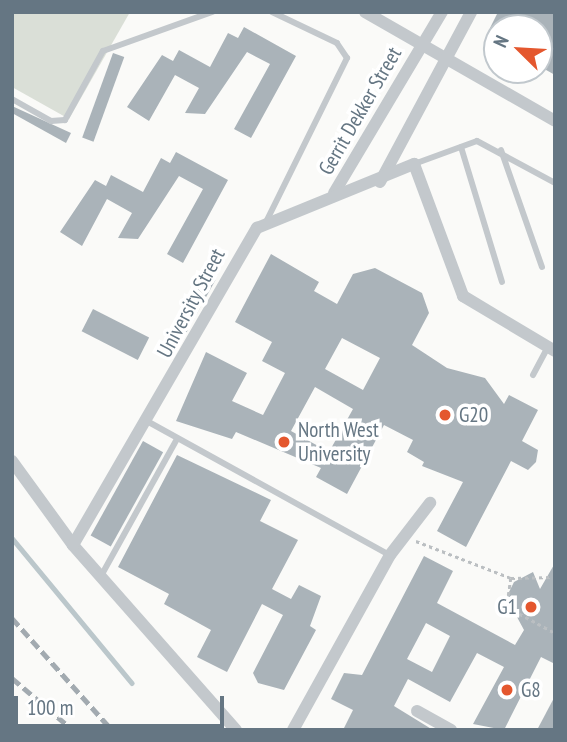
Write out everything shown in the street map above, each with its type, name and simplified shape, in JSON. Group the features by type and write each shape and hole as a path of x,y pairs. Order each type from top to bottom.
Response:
{"street":[{"path":"365,12 420,47 555,121"},
{"name":"Gerrit Dekker Street","path":"334,193 442,12"},
{"path":"380,182 471,12"},
{"name":"University Street","path":"73,545 242,248 266,222 334,193 380,182 414,164"},
{"path":"414,164 463,296 551,349"},
{"path":"12,461 73,545 236,730"},
{"path":"293,730 390,555 407,538 430,503"},
{"path":"416,711 451,730"}],"lane":[{"path":"12,99 51,121 65,120 103,51 115,42 212,12"},
{"path":"266,222 347,58 337,43 272,12"},
{"path":"414,164 477,141 500,149 555,183"},
{"path":"461,147 502,282"},
{"path":"500,149 542,267"},
{"path":"533,375 551,349"},
{"path":"145,420 390,555"},
{"path":"101,576 177,439"}],"path":[{"path":"407,538 511,578 555,577"},
{"path":"511,578 507,607 555,633"}],"shaded area":[{"path":"12,12 130,12 69,119 12,87"}],"building":[{"path":"555,12 555,75 553,14 497,14"},
{"path":"244,27 296,56 251,138 234,129 270,64 247,52 205,114 185,113 199,88 175,75 149,121 127,107 162,55 173,61 179,50 210,67 228,33 238,38"},
{"path":"113,53 124,57 93,142 82,138"},
{"path":"12,106 71,133 66,143 12,113"},
{"path":"176,152 228,180 183,263 167,254 203,189 179,176 138,239 118,238 132,213 107,199 82,246 60,232 95,180 106,186 111,175 143,192 161,158 170,163"},
{"path":"271,254 319,282 314,291 337,304 353,274 375,268 422,293 429,313 412,345 447,368 485,378 504,404 509,395 538,410 522,441 538,450 536,462 528,470 511,461 466,547 437,531 463,482 422,466 424,462 407,452 413,440 384,425 347,494 316,477 321,468 236,432 232,439 176,421 206,352 247,373 232,401 263,415 285,373 262,361 272,342 235,322","holes":["342,338 380,358 363,390 325,369","315,387 353,409 329,452 291,431"]},
{"path":"204,274 215,280 179,347 167,340"},
{"path":"93,309 149,338 138,360 82,331"},
{"path":"143,441 163,452 111,547 91,535"},
{"path":"177,455 271,500 260,521 298,540 272,589 291,599 299,585 321,596 310,626 316,630 284,690 258,683 253,673 283,615 262,604 227,672 197,657 211,630 164,604 169,594 118,567"},
{"path":"424,556 453,571 437,603 515,645 524,630 517,617 508,617 506,598 514,582 533,572 540,589 555,563 555,664 541,657 504,730 473,724 504,667 477,653 450,702 408,679 394,706 433,730 343,730 353,710 331,699 344,673 362,675","holes":["426,623 450,636 432,672 407,659"]},
{"path":"555,696 555,730 537,730"}],"waterway":[{"path":"12,538 132,683"}],"railway":[{"path":"12,618 112,730"},
{"path":"12,678 73,730"}],"place":[{"name":"G20","path":"445,415"},
{"name":"North West University","path":"284,442"},
{"name":"G1","path":"531,607"},
{"name":"G8","path":"507,690"}]}
